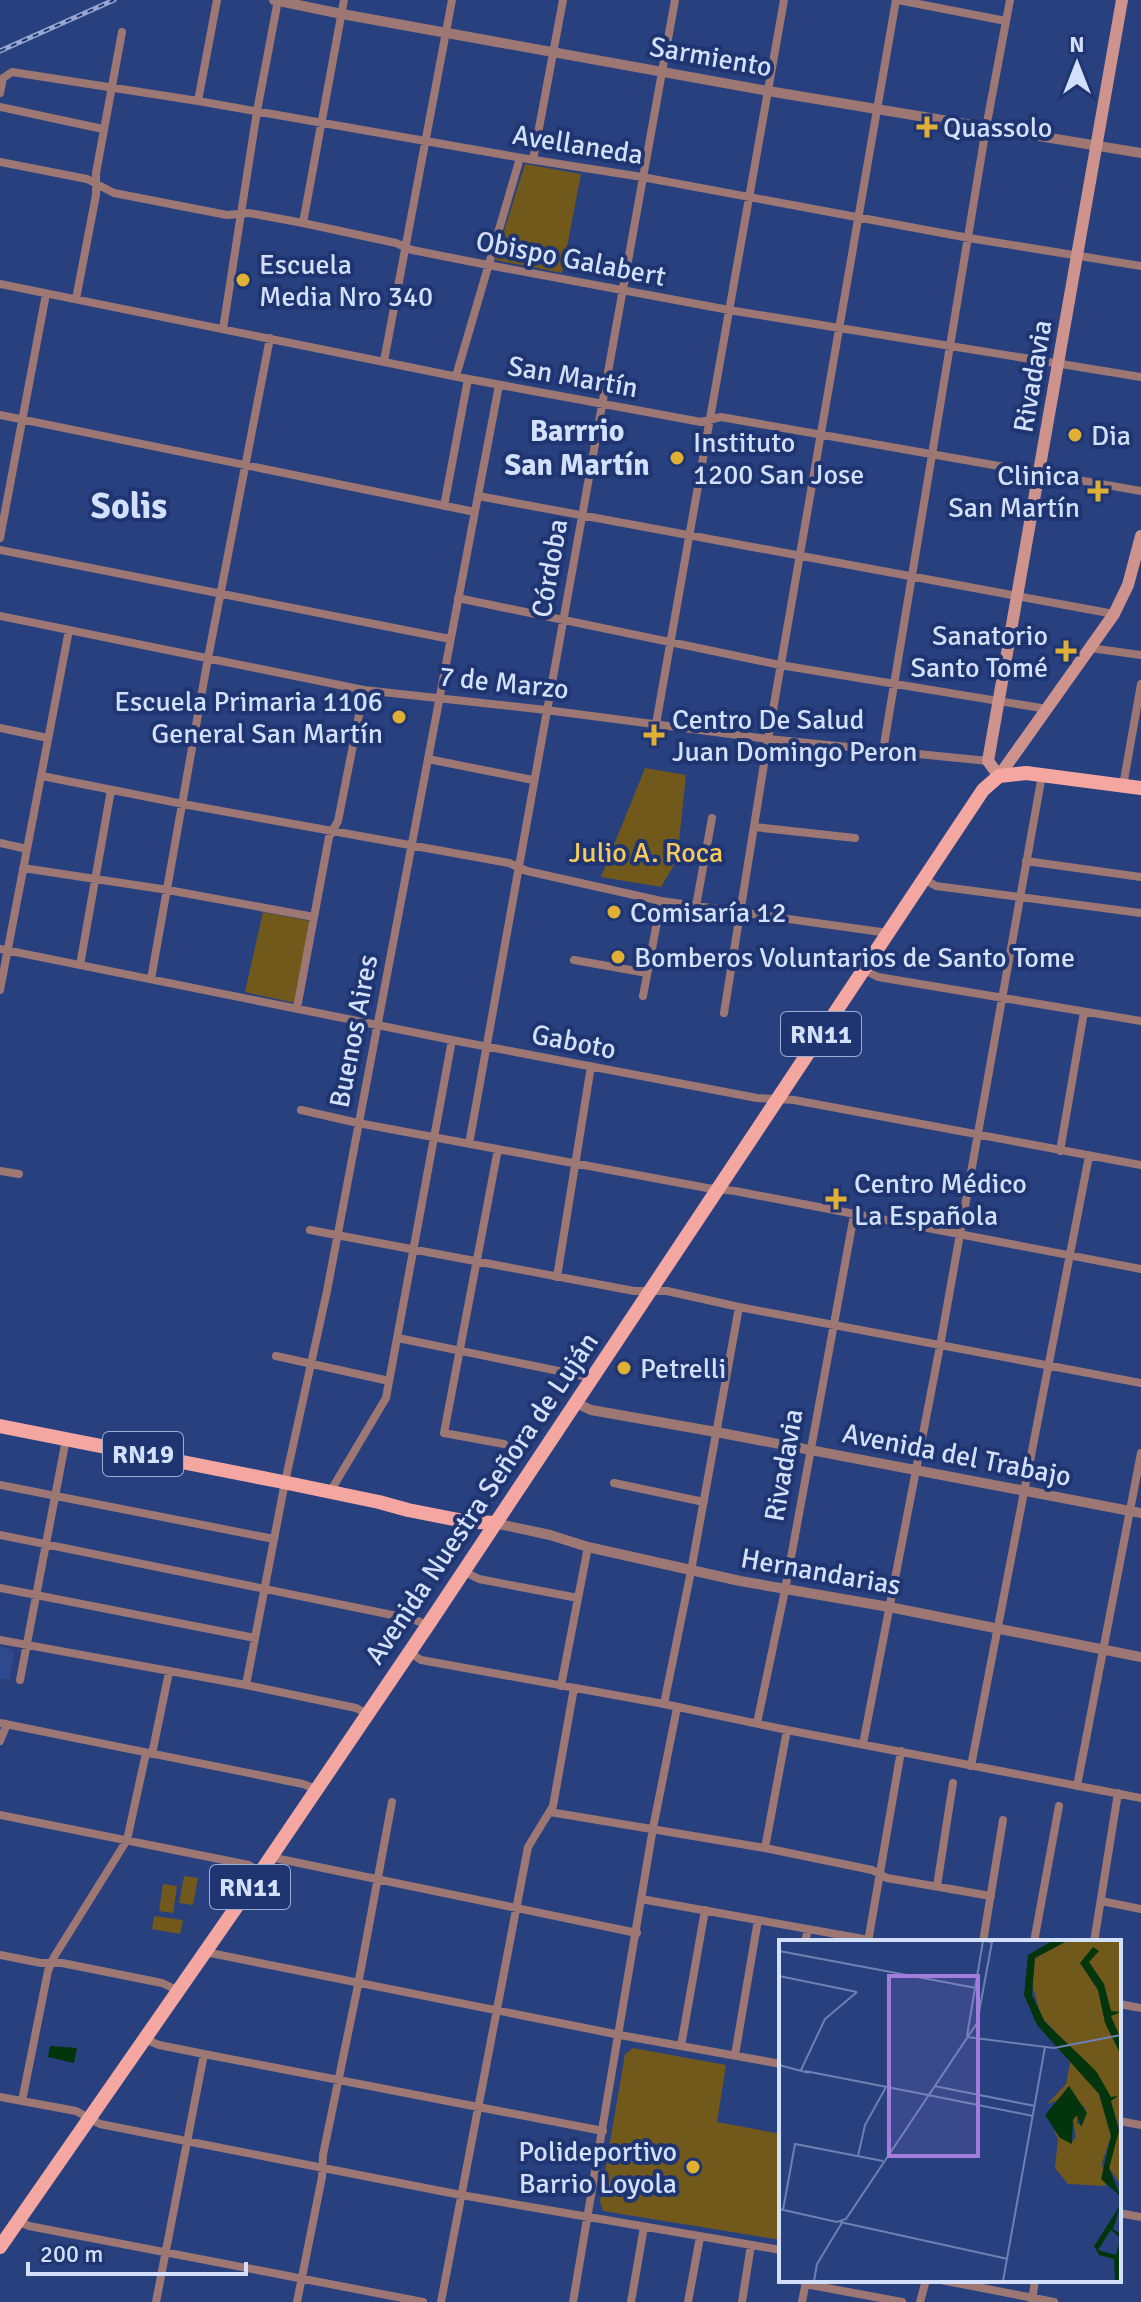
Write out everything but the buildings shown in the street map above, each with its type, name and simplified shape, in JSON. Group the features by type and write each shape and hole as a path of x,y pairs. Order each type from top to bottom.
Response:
{"main road":[{"name":"Rivadavia","path":"988,761 1122,0"},
{"path":"999,776 1114,614 1128,585 1141,536"},
{"path":"988,761 999,776"},
{"path":"999,776 1017,773 1042,775 1141,788"},
{"name":"Avenida Nuestra Señora de Luján","path":"2,2240 260,1873 983,790 999,776"},
{"name":"RN19","path":"0,1426 379,1502 467,1514 494,1523"},
{"name":"RN19","path":"379,1502 457,1520 494,1523"},
{"path":"457,1520 464,1524 470,1536 465,1568"}],"street":[{"path":"198,101 217,0"},
{"path":"223,329 276,0"},
{"name":"Sarmiento","path":"276,0 768,91 1141,153"},
{"path":"303,223 344,0"},
{"path":"384,361 452,0"},
{"path":"533,160 563,0"},
{"name":"Córdoba","path":"469,1144 675,0"},
{"path":"656,724 784,0"},
{"path":"724,1013 780,665 897,0 1006,21"},
{"path":"883,751 1010,0"},
{"path":"76,299 122,32"},
{"name":"Avellaneda","path":"0,93 3,78 12,72 111,87 1141,266"},
{"path":"0,107 103,129"},
{"path":"456,376 520,158"},
{"name":"Obispo Galabert","path":"0,162 87,179 114,193 227,215 249,213 303,223 488,265 838,329 1141,377"},
{"name":"San Martín","path":"0,284 468,379 701,422 721,417 1141,491"},
{"path":"0,538 46,294"},
{"path":"151,979 208,658 270,338"},
{"path":"444,506 468,379"},
{"name":"Buenos Aires","path":"246,1685 285,1482 338,1235 499,385"},
{"path":"0,415 475,512"},
{"path":"478,496 1114,614"},
{"path":"0,550 450,639"},
{"path":"458,598 780,665 1047,709"},
{"name":"7 de Marzo","path":"0,616 364,690 768,739 988,761"},
{"path":"0,990 3,950 27,849 69,630"},
{"path":"1090,648 1141,655"},
{"path":"1123,786 1141,684"},
{"path":"297,1008 329,837 338,821 364,690"},
{"path":"0,728 48,738"},
{"path":"428,759 533,780"},
{"path":"863,1744 940,1346 1042,775"},
{"path":"42,776 509,863 527,871 661,901 889,933"},
{"path":"80,965 111,790"},
{"path":"696,906 712,818"},
{"path":"754,827 855,838"},
{"path":"0,843 27,849"},
{"path":"1026,861 1141,877"},
{"path":"23,868 314,917"},
{"path":"924,879 936,886 1141,913"},
{"path":"643,996 661,901"},
{"name":"Gaboto","path":"3,950 757,1098 794,1100 1141,1165"},
{"path":"574,960 647,973"},
{"path":"864,970 878,977 1141,1021"},
{"path":"1060,1151 1084,1012"},
{"path":"330,1492 384,1403 452,1040"},
{"path":"557,1277 591,1066"},
{"path":"301,1110 1141,1269"},
{"path":"498,1149 444,1433 504,1444"},
{"path":"971,1766 1089,1156"},
{"path":"0,1171 19,1174"},
{"name":"Rivadavia","path":"757,1723 785,1590 854,1215"},
{"path":"310,1230 634,1291 667,1291 1141,1383"},
{"path":"664,1704 739,1307"},
{"path":"398,1338 593,1378"},
{"path":"276,1356 389,1381"},
{"name":"Avenida del Trabajo","path":"576,1403 591,1410 1136,1512"},
{"path":"20,1680 66,1439"},
{"path":"1077,1786 1136,1512 1141,1453"},
{"path":"614,1483 704,1502"},
{"path":"0,1485 274,1539"},
{"name":"Hernandarias","path":"494,1523 691,1571 1141,1657"},
{"path":"0,1535 412,1619 428,1625"},
{"path":"561,1686 588,1547"},
{"path":"465,1568 479,1579 578,1598"},
{"path":"0,1588 255,1638"},
{"path":"0,1640 246,1685 356,1708 368,1714"},
{"path":"409,1652 421,1660 664,1704 1141,1798"},
{"path":"22,2101 51,1963 127,1840 169,1672"},
{"path":"441,2302 530,1841 550,1812 574,1688"},
{"path":"573,2302 653,1828 677,1708"},
{"path":"0,1741 3,1723 316,1789"},
{"path":"765,1848 787,1730"},
{"path":"868,1940 901,1751"},
{"path":"937,1886 953,1783"},
{"path":"1094,1940 1118,1793"},
{"path":"297,2302 392,1802"},
{"path":"1034,1940 1059,1806"},
{"path":"550,1812 765,1848 872,1870 887,1878 991,1896"},
{"path":"0,1815 249,1865 260,1873"},
{"path":"983,1940 1003,1820"},
{"path":"270,1857 637,1933"},
{"path":"641,1899 863,1940"},
{"path":"1101,1901 1141,1909"},
{"path":"681,2046 705,1910"},
{"path":"735,2055 758,1920"},
{"path":"805,1940 808,1929"},
{"path":"204,1952 779,2064"},
{"path":"0,1955 62,1963 162,1983 177,1990"},
{"path":"1121,2004 1141,2008"},
{"path":"145,2039 159,2045 603,2131"},
{"path":"156,2302 204,2054"},
{"path":"0,2097 76,2111 100,2124 322,2168 779,2250"},
{"path":"1121,2121 1141,2125"},
{"path":"1121,2213 1141,2217"},
{"path":"18,2221 29,2226 423,2302"},
{"path":"631,2302 644,2227"},
{"path":"688,2302 700,2237"},
{"path":"742,2302 751,2245"},
{"path":"802,2302 806,2282 902,2302"},
{"path":"920,2302 925,2282"},
{"path":"950,2282 1054,2302"}],"shaded area":[{"path":"0,1647 11,1649 14,1653 9,1680 0,1678"},
{"path":"50,2046 77,2048 74,2063 48,2057"}],"green space":[{"path":"525,164 581,174 562,273 495,260"},
{"name":"Julio A. Roca","path":"645,768 686,775 677,860 661,887 601,877"},
{"path":"263,912 310,921 295,1003 245,992"},
{"path":"184,1876 198,1878 193,1905 179,1903"},
{"path":"163,1884 177,1886 173,1913 159,1911"},
{"path":"154,1916 183,1920 180,1934 152,1929"},
{"name":"Polideportivo Barrio Loyola","path":"633,2048 726,2065 717,2122 779,2134 779,2240 603,2211 600,2201 625,2054"}],"railway":[{"path":"0,51 114,0"}],"place":[{"name":"Quassolo","path":"927,127"},
{"name":"Escuela Media Nro 340","path":"243,280"},
{"name":"Dia","path":"1075,435"},
{"name":"Instituto 1200 San Jose","path":"677,458"},
{"name":"Clinica San Martín","path":"1098,491"},
{"name":"Sanatorio Santo Tomé","path":"1066,651"},
{"name":"Escuela Primaria 1106 General San Martín","path":"399,717"},
{"name":"Centro De Salud Juan Domingo Peron","path":"654,735"},
{"name":"Comisaría 12","path":"614,912"},
{"name":"Bomberos Voluntarios de Santo Tome","path":"618,957"},
{"name":"Centro Médico La Española","path":"836,1199"},
{"name":"Petrelli","path":"624,1368"},
{"name":"Polideportivo Barrio Loyola","path":"693,2167"}],"district":[{"name":"Barrrio San Martín","path":"577,448"},
{"name":"Solis","path":"129,505"}]}
